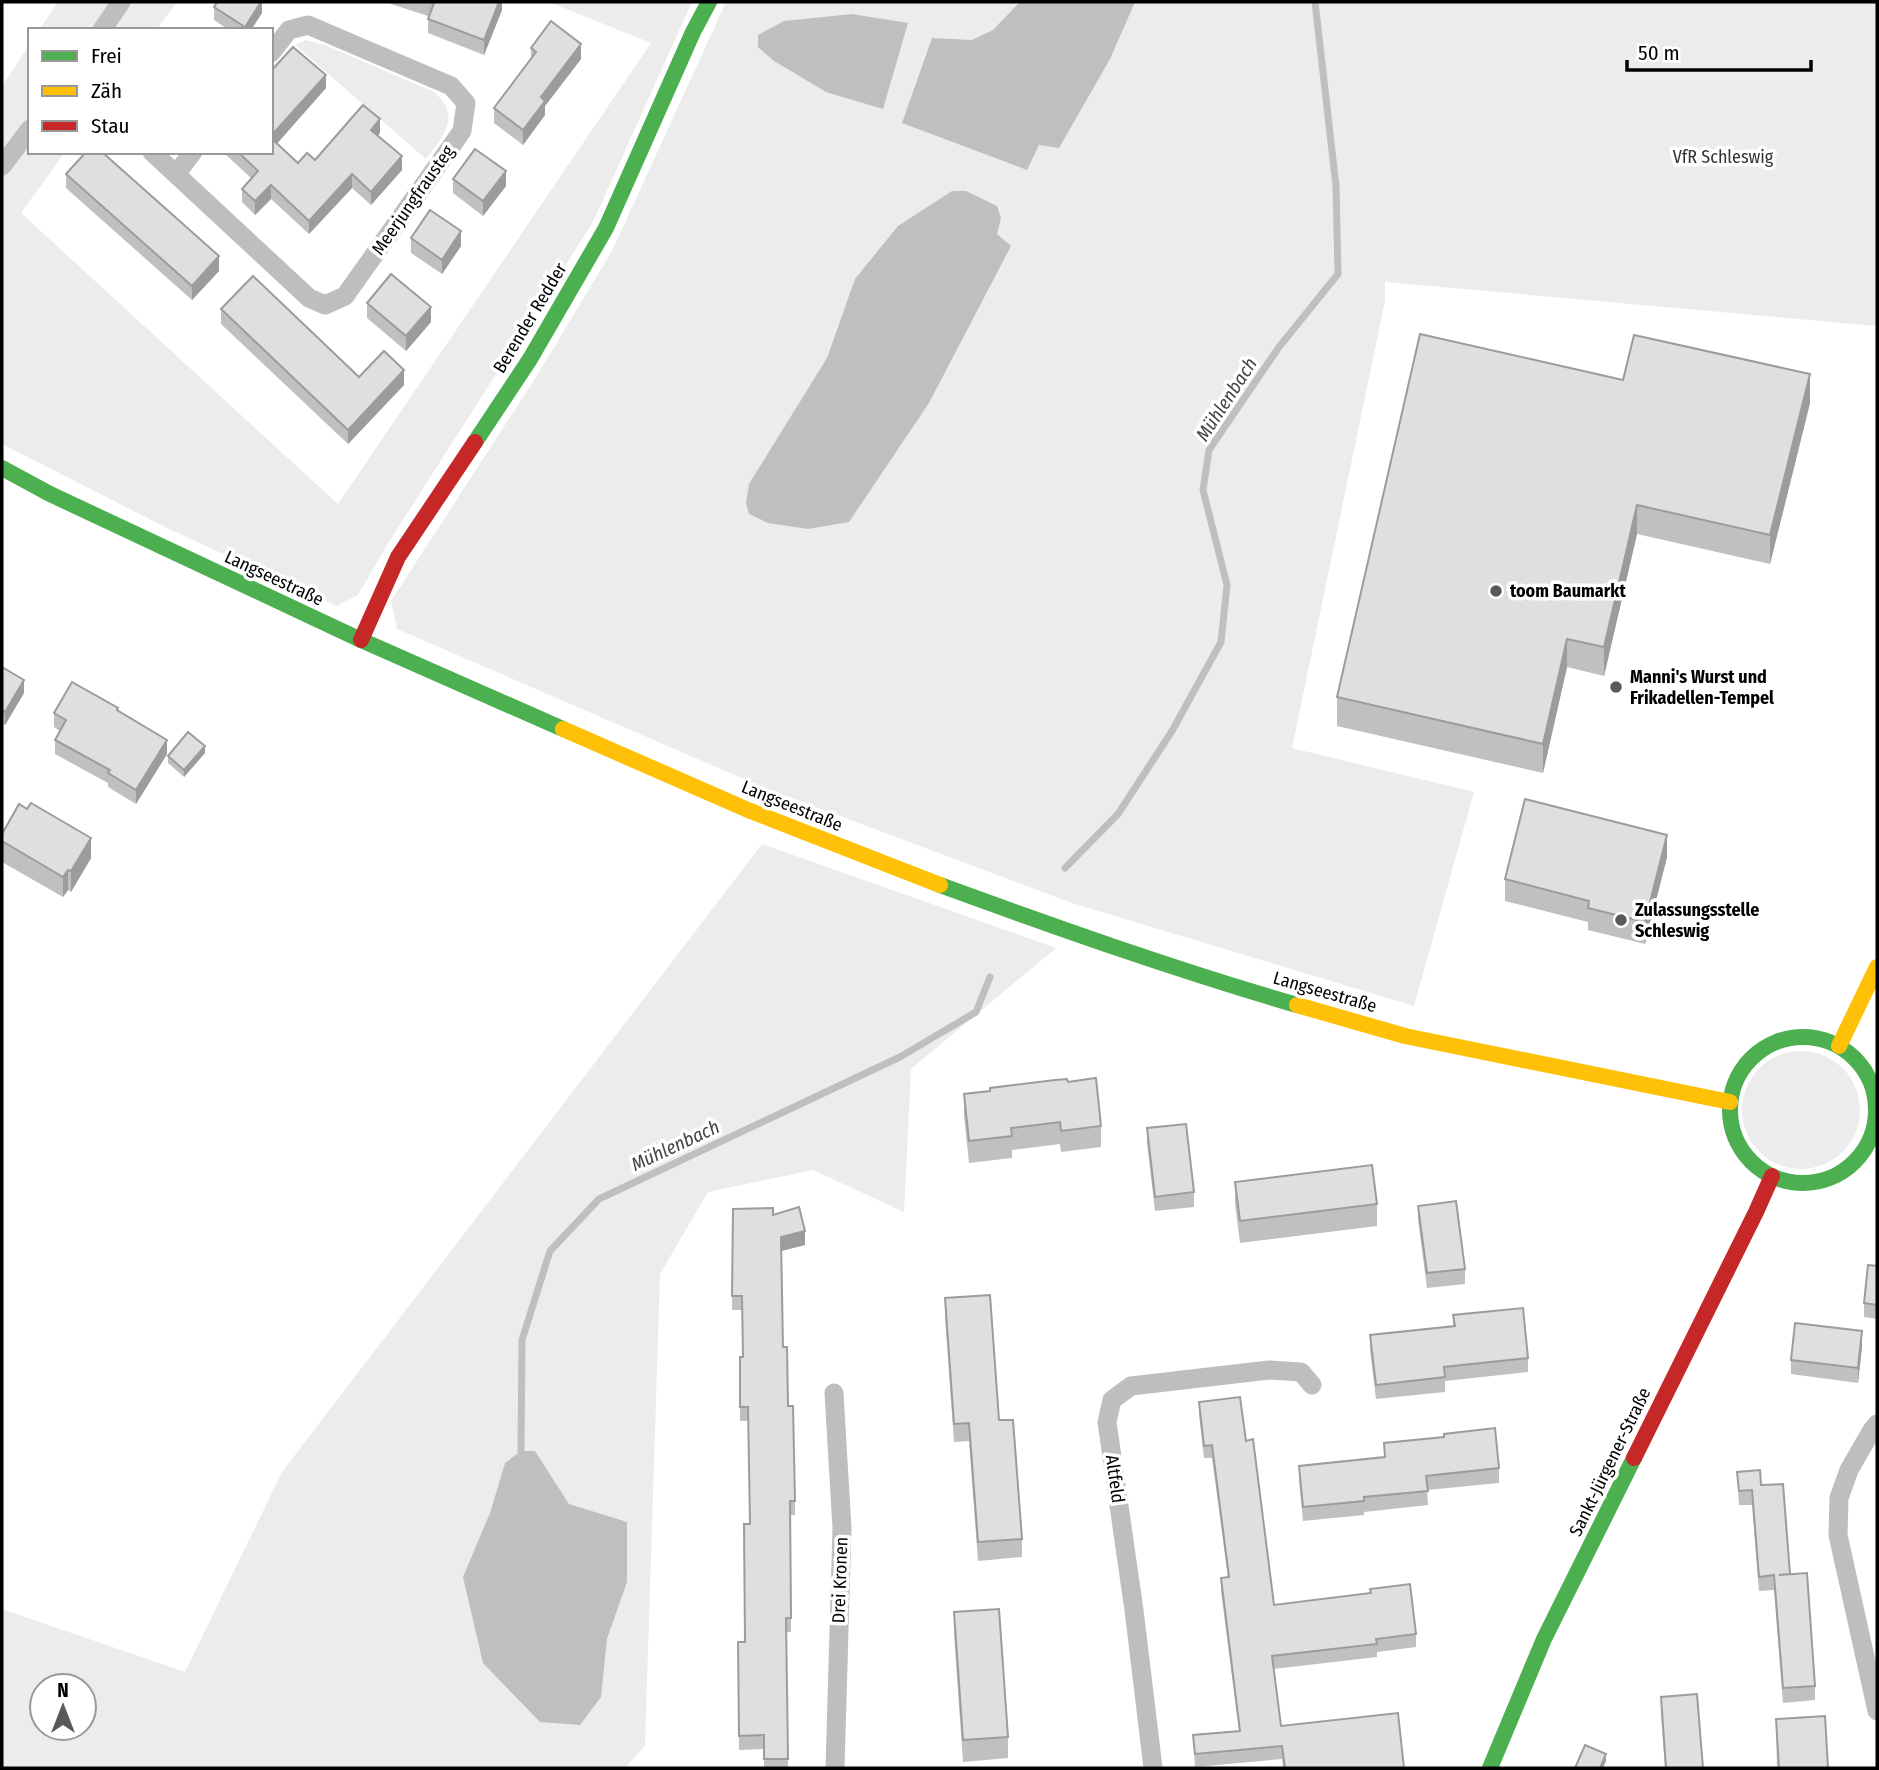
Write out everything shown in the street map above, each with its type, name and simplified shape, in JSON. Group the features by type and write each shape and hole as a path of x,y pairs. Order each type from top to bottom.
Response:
{"street":[{"path":"103,28 121,2"},
{"name":"Berender Redder","path":"361,640 398,557 530,359 607,228 693,32 709,2"},
{"name":"Meerjungfrausteg","path":"154,154 309,298 325,304 345,296 462,131 466,103 451,86 307,25 289,30 273,50"},
{"path":"2,166 28,133"},
{"path":"176,174 191,154"},
{"name":"Langseestraße","path":"2,468 50,494 361,640 748,810 930,881 1073,933 1233,986 1405,1035 1730,1102"},
{"path":"1839,1046 1877,967"},
{"path":"1792,1037 1816,1037 1839,1046 1857,1059 1869,1078 1876,1099 1876,1121 1869,1142 1856,1161 1838,1174 1818,1182 1795,1183 1772,1177 1754,1165 1739,1147 1731,1125 1730,1102 1736,1078 1750,1059 1769,1045 1792,1037"},
{"name":"Sankt-Jürgener-Straße","path":"1490,1768 1544,1639 1772,1177"},
{"name":"Altfeld","path":"1153,1768 1107,1422 1112,1400 1131,1386 1269,1370 1301,1372 1312,1385"},
{"name":"Drei Kronen","path":"834,1393 842,1528 835,1768"},
{"path":"1877,1424 1849,1470 1839,1498 1838,1535 1877,1711"}],"green space":[{"path":"58,2 177,2 158,28 40,28"},
{"path":"549,2 692,2 593,222 387,545 358,595 337,606 169,529 2,444 2,86 28,47 28,154 64,154 21,213 338,504 651,43"},
{"name":"VfR Schleswig","path":"726,2 1877,2 1877,326 1385,282 1385,301 1292,748 1474,792 1414,1006 1072,903 760,786 397,629 391,601 536,377 612,251"},
{"path":"306,40 325,45 434,92 443,101 448,119 444,134 426,159 295,45"},
{"path":"762,844 1056,948 911,1069 904,1212 813,1170 708,1192 660,1274 645,1746 625,1768 2,1768 2,1609 185,1672 282,1472","holes":["535,1451 569,1504 627,1582 607,1639 601,1697 490,1513 505,1463"]},
{"path":"1801,1051 1824,1055 1843,1068 1856,1087 1860,1110 1856,1133 1843,1152 1824,1165 1801,1169 1778,1165 1759,1152 1746,1133 1742,1110 1746,1087 1759,1068 1778,1055"}],"shaded area":[{"path":"1020,2 1135,2 1110,59 1059,148 1039,145 1027,170 902,123 932,38 972,40 993,30"},
{"path":"852,14 908,23 883,109 826,92 774,61 758,47 758,35 784,21"},
{"path":"952,191 966,191 997,206 1001,218 997,234 1011,246 929,403 849,522 808,529 768,523 749,514 746,503 749,484 827,358 855,279 898,226"},
{"path":"521,1451 535,1451 569,1504 627,1522 627,1582 607,1639 601,1697 580,1725 540,1722 483,1663 463,1577 490,1513 505,1463"}],"building":[{"path":"217,2 261,2 245,27 214,7"},
{"path":"429,2 499,2 484,40 428,19 434,3"},
{"path":"551,21 581,44 541,97 545,101 523,130 494,108 536,52 531,48"},
{"path":"293,47 326,75 273,134 273,69"},
{"path":"363,105 380,119 371,130 402,156 371,192 352,174 309,221 271,185 255,201 242,189 258,171 240,154 273,154 273,140 298,163 307,153 315,160"},
{"path":"475,149 506,171 483,201 453,179"},
{"path":"84,154 104,154 219,256 192,286 66,174"},
{"path":"430,210 461,231 442,260 411,238"},
{"path":"391,274 431,307 406,336 367,303"},
{"path":"253,276 359,377 384,351 404,370 348,430 221,309"},
{"name":"toom Baumarkt","path":"1420,334 1623,380 1634,335 1810,374 1770,535 1637,505 1604,647 1567,639 1543,744 1337,697"},
{"path":"2,667 24,680 5,712 2,710"},
{"path":"72,682 167,740 136,790 108,773 110,770 55,740 66,720 54,713"},
{"path":"188,732 205,746 184,770 168,756"},
{"path":"1525,799 1667,835 1645,922 1588,908 1589,901 1505,879"},
{"path":"31,803 91,838 71,871 68,870 63,877 2,841 2,834 19,804 27,809"},
{"path":"1096,1078 1101,1126 1061,1131 1060,1122 1011,1128 1012,1136 969,1141 964,1094 1055,1080 1067,1079 1068,1082"},
{"path":"1186,1124 1194,1192 1155,1197 1147,1128"},
{"path":"1372,1165 1377,1204 1240,1221 1235,1182"},
{"path":"1456,1201 1465,1269 1427,1273 1418,1206"},
{"path":"799,1207 805,1231 781,1237 783,1347 787,1347 788,1406 793,1406 795,1501 790,1501 791,1618 786,1618 788,1759 764,1759 764,1735 739,1736 738,1642 745,1642 744,1524 750,1524 748,1407 740,1407 742,1296 732,1296 733,1209 773,1208 773,1215"},
{"path":"1868,1265 1877,1266 1877,1305 1864,1303"},
{"path":"990,1295 999,1420 1013,1420 1022,1539 978,1542 969,1423 954,1424 945,1298"},
{"path":"1523,1308 1528,1358 1444,1367 1445,1377 1376,1385 1370,1335 1455,1326 1453,1315"},
{"path":"1795,1323 1862,1331 1858,1368 1791,1360"},
{"path":"1240,1397 1246,1441 1253,1439 1274,1605 1371,1593 1370,1589 1410,1584 1416,1634 1376,1639 1377,1644 1272,1656 1281,1726 1398,1713 1404,1768 1285,1768 1282,1746 1195,1754 1193,1735 1240,1731 1221,1578 1229,1577 1212,1445 1204,1446 1199,1402"},
{"path":"1495,1428 1499,1468 1426,1476 1428,1491 1364,1497 1364,1501 1303,1507 1299,1466 1385,1457 1384,1443"},
{"path":"1760,1470 1761,1485 1783,1484 1790,1574 1779,1575 1807,1573 1815,1686 1783,1688 1774,1575 1759,1577 1752,1490 1739,1491 1737,1472"},
{"path":"999,1609 1008,1737 963,1740 954,1612"},
{"path":"1697,1694 1703,1768 1666,1768 1661,1697"},
{"path":"1825,1716 1828,1768 1779,1768 1776,1719"},
{"path":"1585,1745 1606,1754 1600,1768 1575,1768"}],"waterway":[{"name":"Mühlenbach","path":"1065,868 1118,814 1172,731 1221,642 1227,585 1203,490 1209,450 1279,347 1338,274 1336,186 1315,2"},
{"name":"Mühlenbach","path":"521,1451 522,1340 550,1251 599,1199 900,1057 976,1012 990,977"}],"traffic: fast":[{"path":"475,442 530,359 606,228 693,32 709,2"},
{"path":"2,468 50,494 361,640 563,729"},
{"path":"940,885 1117,948 1297,1005"},
{"path":"1803,1037 1831,1042 1855,1058 1871,1082 1876,1110 1871,1138 1855,1162 1831,1178 1803,1183 1775,1178 1751,1162 1735,1138 1730,1110 1735,1082 1751,1058 1775,1042 1803,1037"},
{"path":"1490,1768 1544,1639 1634,1458"}],"traffic: slow":[{"path":"563,729 748,810 940,885"},
{"path":"1839,1046 1877,967"},
{"path":"1297,1005 1405,1036 1730,1102"}],"traffic: jam":[{"path":"361,640 398,557 475,442"},
{"path":"1634,1458 1772,1176"}],"place":[{"name":"toom Baumarkt","path":"1496,591"},
{"name":"Manni's Wurst und Frikadellen-Tempel","path":"1616,687"},
{"name":"Zulassungsstelle Schleswig","path":"1621,920"}]}
